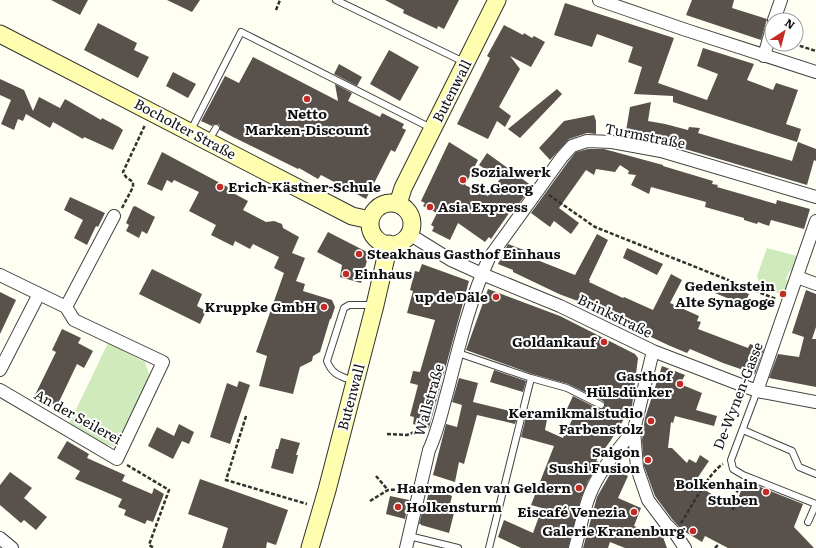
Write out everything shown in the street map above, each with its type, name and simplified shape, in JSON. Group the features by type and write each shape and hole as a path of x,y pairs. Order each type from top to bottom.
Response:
{"main road":[{"name":"Butenwall","path":"398,204 403,188 497,0"},
{"name":"Bocholter Straße","path":"0,34 190,132 212,135 352,216 370,220"},
{"path":"384,204 398,204 408,212 410,217 411,229 409,234 400,242 389,244 378,240 374,236 370,226 370,220 373,213 384,204"},
{"name":"Butenwall","path":"310,548 355,382 389,244"}],"street":[{"path":"599,0 816,72"},
{"path":"777,12 781,0"},
{"path":"764,56 765,52"},
{"name":"Turmstraße","path":"482,274 489,258 562,157 572,146 587,141 612,142 661,151 816,197"},
{"path":"66,307 114,216"},
{"name":"De-Wynen-Gasse","path":"757,391 816,221"},
{"name":"Brinkstraße","path":"409,234 451,260 560,306 653,351 757,391 816,402"},
{"name":"Wallstraße","path":"406,548 429,450 436,436 458,353 482,274"},
{"name":"An der Seilerei","path":"0,275 66,307 74,320 163,362 117,459 0,390"},
{"path":"797,277 816,284"},
{"path":"0,370 39,294"},
{"path":"653,351 634,430 637,468 648,500 666,524 675,533 685,548"},
{"path":"575,548 590,494 600,474 610,459 634,430"},
{"path":"0,538 12,548"}],"lane":[{"path":"336,0 466,63"},
{"path":"190,132 241,32 432,129"},
{"path":"355,382 336,374 329,368 327,361 344,308 349,305 375,305"},
{"path":"458,353 531,378 567,388 601,405"},
{"path":"490,548 531,378"},
{"name":"De-Wynen-Gasse","path":"731,460 757,391"},
{"path":"743,430 792,451 799,467 816,474"},
{"path":"731,460 733,469 742,475 816,504 808,522"},
{"path":"409,536 458,548"}],"path":[{"path":"276,10 280,0"},
{"path":"804,47 816,51"},
{"path":"114,216 120,214 133,187 133,182 126,177 123,172 151,112"},
{"path":"540,189 595,227 787,304"},
{"path":"246,416 226,480 321,509"},
{"path":"387,434 407,435"},
{"path":"117,459 169,490 149,545 154,548"},
{"name":"De-Wynen-Gasse","path":"675,533 701,490 718,467 731,460"},
{"path":"733,510 734,500 742,475"},
{"path":"376,476 388,490"},
{"path":"370,501 388,490 411,489 419,492"},
{"path":"715,548 718,545"}],"green space":[{"path":"767,248 797,256 792,270 789,272 786,279 788,282 785,291 778,293 761,287 757,276"},
{"path":"108,343 145,362 151,380 120,443 112,446 97,440 69,424"}],"building":[{"path":"51,0 88,0 80,15"},
{"path":"167,0 200,0 192,12"},
{"path":"385,0 459,0 444,29 438,26 437,29 403,13 404,10"},
{"path":"692,0 734,0 732,8 764,18 764,30 761,40 686,15"},
{"path":"565,3 674,38 658,83 707,100 718,74 697,66 703,48 754,64 747,80 773,90 776,83 798,90 786,124 801,129 797,142 673,102 673,96 634,94 642,67 628,62 633,47 597,34 592,47 554,35"},
{"path":"98,23 137,43 134,50 149,57 138,78 84,50"},
{"path":"504,25 523,35 524,33 532,38 534,36 545,42 531,67 510,56 520,69 499,107 511,116 505,127 497,121 488,139 457,124 490,58 487,56"},
{"path":"389,50 419,67 400,101 370,84"},
{"path":"253,57 338,101 335,84 352,93 348,101 380,117 382,113 404,124 402,128 406,130 395,152 391,150 366,199 321,175 318,179 299,168 298,169 233,137 220,130 220,126 218,124 214,124 212,126 201,121 225,76 239,83"},
{"path":"339,64 362,77 357,86 334,74"},
{"path":"173,72 196,84 188,98 166,86"},
{"path":"0,79 24,90 33,111 39,97 60,108 65,99 101,120 102,118 119,127 123,130 113,150 84,137 83,139 53,122 50,128 26,114 23,121 18,119 14,130 1,124 11,100 0,95"},
{"path":"557,89 562,94 520,138 508,129"},
{"path":"651,102 648,121 688,130 689,127 700,128 698,133 792,161 798,142 816,149 816,161 814,160 807,185 668,144 625,137 630,107"},
{"path":"594,115 596,121 596,134 587,133 569,139 550,160 539,148 564,121"},
{"path":"449,142 478,160 465,185 488,196 500,179 479,165 487,153 532,186 518,205 516,203 491,239 489,237 485,242 458,223 450,240 432,231 434,227 431,225 437,213 423,206 425,203 421,201"},
{"path":"588,149 604,149 663,165 713,181 712,184 718,185 717,187 776,204 777,200 810,209 804,229 771,220 769,226 758,222 757,224 744,220 744,218 705,207 706,202 651,187 649,194 631,185 636,175 628,174 629,171 620,165 615,172 596,169 594,175 586,170 559,208 579,223 571,234 554,221 550,227 531,213 576,152"},
{"path":"162,152 235,191 233,193 248,201 243,210 266,222 274,221 282,224 283,228 299,237 292,253 305,258 296,281 305,284 303,291 332,300 335,307 320,352 313,356 312,361 300,367 293,394 259,386 267,356 256,352 284,273 274,268 279,257 253,244 250,249 235,241 233,246 211,235 216,225 189,211 199,192 174,180 172,183 167,180 162,191 147,184"},
{"path":"70,197 105,213 98,227 96,226 87,245 74,238 83,220 64,210"},
{"path":"135,206 155,217 147,234 142,231 139,238 126,231 129,225 126,223 133,207"},
{"path":"328,232 369,253 361,283 340,277 342,265 317,252"},
{"path":"597,234 608,240 589,282 653,310 671,274 682,280 670,303 699,316 697,321 701,322 698,329 748,348 750,344 764,349 755,374 723,363 690,349 687,353 668,345 632,328 634,322 559,294 513,272 513,270 498,264 508,244 529,252 527,256 575,275"},
{"path":"627,248 663,264 657,275 623,258"},
{"path":"422,264 469,281 429,428 413,424 414,417 410,416 418,385 410,383 413,371 420,372 435,320 407,313 413,291 410,290 415,271 419,272"},
{"path":"152,269 202,294 197,306 206,311 200,324 139,294"},
{"path":"720,283 749,294 744,305 715,293"},
{"path":"488,289 560,316 635,354 638,358 632,406 596,461 599,462 588,481 581,498 568,548 521,548 498,537 504,520 533,533 542,508 531,505 554,446 521,437 528,409 548,414 545,430 563,438 574,416 566,411 573,396 599,409 604,408 605,404 603,401 568,384 532,374 466,350"},
{"path":"806,290 816,294 816,327 812,339 816,339 816,387 769,378 778,354 799,357 804,337 792,333"},
{"path":"0,292 16,300 0,334"},
{"path":"62,329 81,338 78,343 93,351 84,368 77,364 57,406 35,395 56,352 52,350"},
{"path":"662,366 685,375 680,384 702,393 696,410 717,416 714,426 675,416 673,423 671,422 668,448 672,448 687,463 689,459 696,463 700,455 709,461 696,480 700,484 698,486 734,507 741,491 750,483 803,504 794,527 814,548 728,548 705,536 702,542 682,530 672,519 655,496 644,466 642,440 645,418"},
{"path":"494,370 526,381 523,392 490,382"},
{"path":"459,378 478,383 473,402 518,413 515,424 477,415 464,464 459,462 455,482 433,475 446,424 457,427 462,405 452,402"},
{"path":"239,381 250,385 230,444 210,437 227,383 237,387"},
{"path":"179,424 194,432 189,444 182,441 173,459 148,446 157,427 174,436"},
{"path":"281,438 300,443 296,455 298,455 293,474 271,468 276,449 278,449"},
{"path":"67,441 89,454 87,458 125,475 122,481 152,494 154,488 164,494 153,522 147,520 145,524 124,515 126,510 118,507 122,499 75,479 80,471 57,458"},
{"path":"613,469 628,476 618,498 641,508 634,526 663,537 667,548 625,548 610,542 608,548 583,548 597,497"},
{"path":"10,472 32,488 24,498 47,517 36,530 24,520 21,523 0,505 0,485"},
{"path":"200,479 288,510 276,545 267,542 266,548 222,548 228,528 188,514"},
{"path":"430,486 452,496 449,508 455,509 449,533 419,524"},
{"path":"390,496 409,500 405,519 386,514"}],"place":[{"name":"Netto Marken-Discount","path":"307,99"},
{"name":"Sozialwerk St.Georg","path":"463,180"},
{"name":"Erich-Kästner-Schule","path":"220,187"},
{"name":"Asia Express","path":"430,207"},
{"name":"Steakhaus Gasthof Einhaus","path":"359,254"},
{"name":"Einhaus","path":"346,274"},
{"name":"Gedenkstein Alte Synagoge","path":"783,294"},
{"name":"up de Däle","path":"496,297"},
{"name":"Kruppke GmbH","path":"324,307"},
{"name":"Goldankauf","path":"604,342"},
{"name":"Gasthof Hülsdünker","path":"680,384"},
{"name":"Keramikmalstudio Farbenstolz","path":"651,421"},
{"name":"Saigon Sushi Fusion","path":"648,460"},
{"name":"Haarmoden van Geldern","path":"579,488"},
{"name":"Bolkenhain Stuben","path":"766,492"},
{"name":"Holkensturm","path":"398,507"},
{"name":"Eiscafé Venezia","path":"634,512"},
{"name":"Galerie Kranenburg","path":"693,531"}]}
